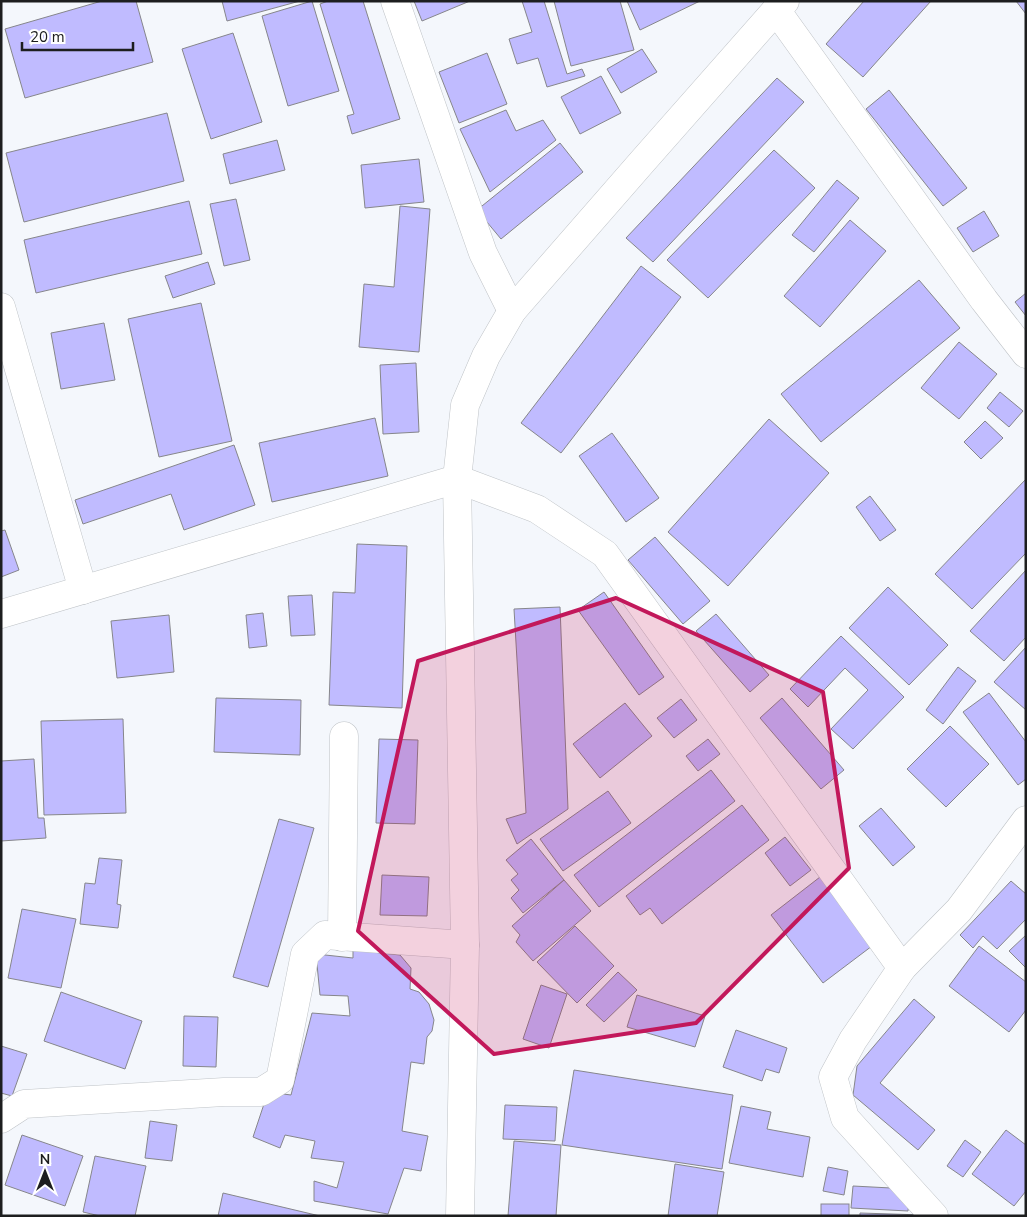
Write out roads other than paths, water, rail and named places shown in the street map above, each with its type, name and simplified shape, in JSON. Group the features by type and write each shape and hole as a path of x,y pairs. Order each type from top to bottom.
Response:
{"street":[{"path":"395,1 483,253 512,311"},
{"path":"460,1216 465,945 457,479 465,405 486,356 512,311 780,6 984,300 1026,354"},
{"path":"1,307 83,590"},
{"path":"1,614 457,479 537,510 605,554 902,968"},
{"path":"342,937 344,736"},
{"path":"934,1216 845,1118 832,1078 853,1040 902,968 959,910 1026,820"},
{"path":"1,1119 24,1104 224,1092 261,1092 280,1080 305,954 325,936 465,945"}]}
